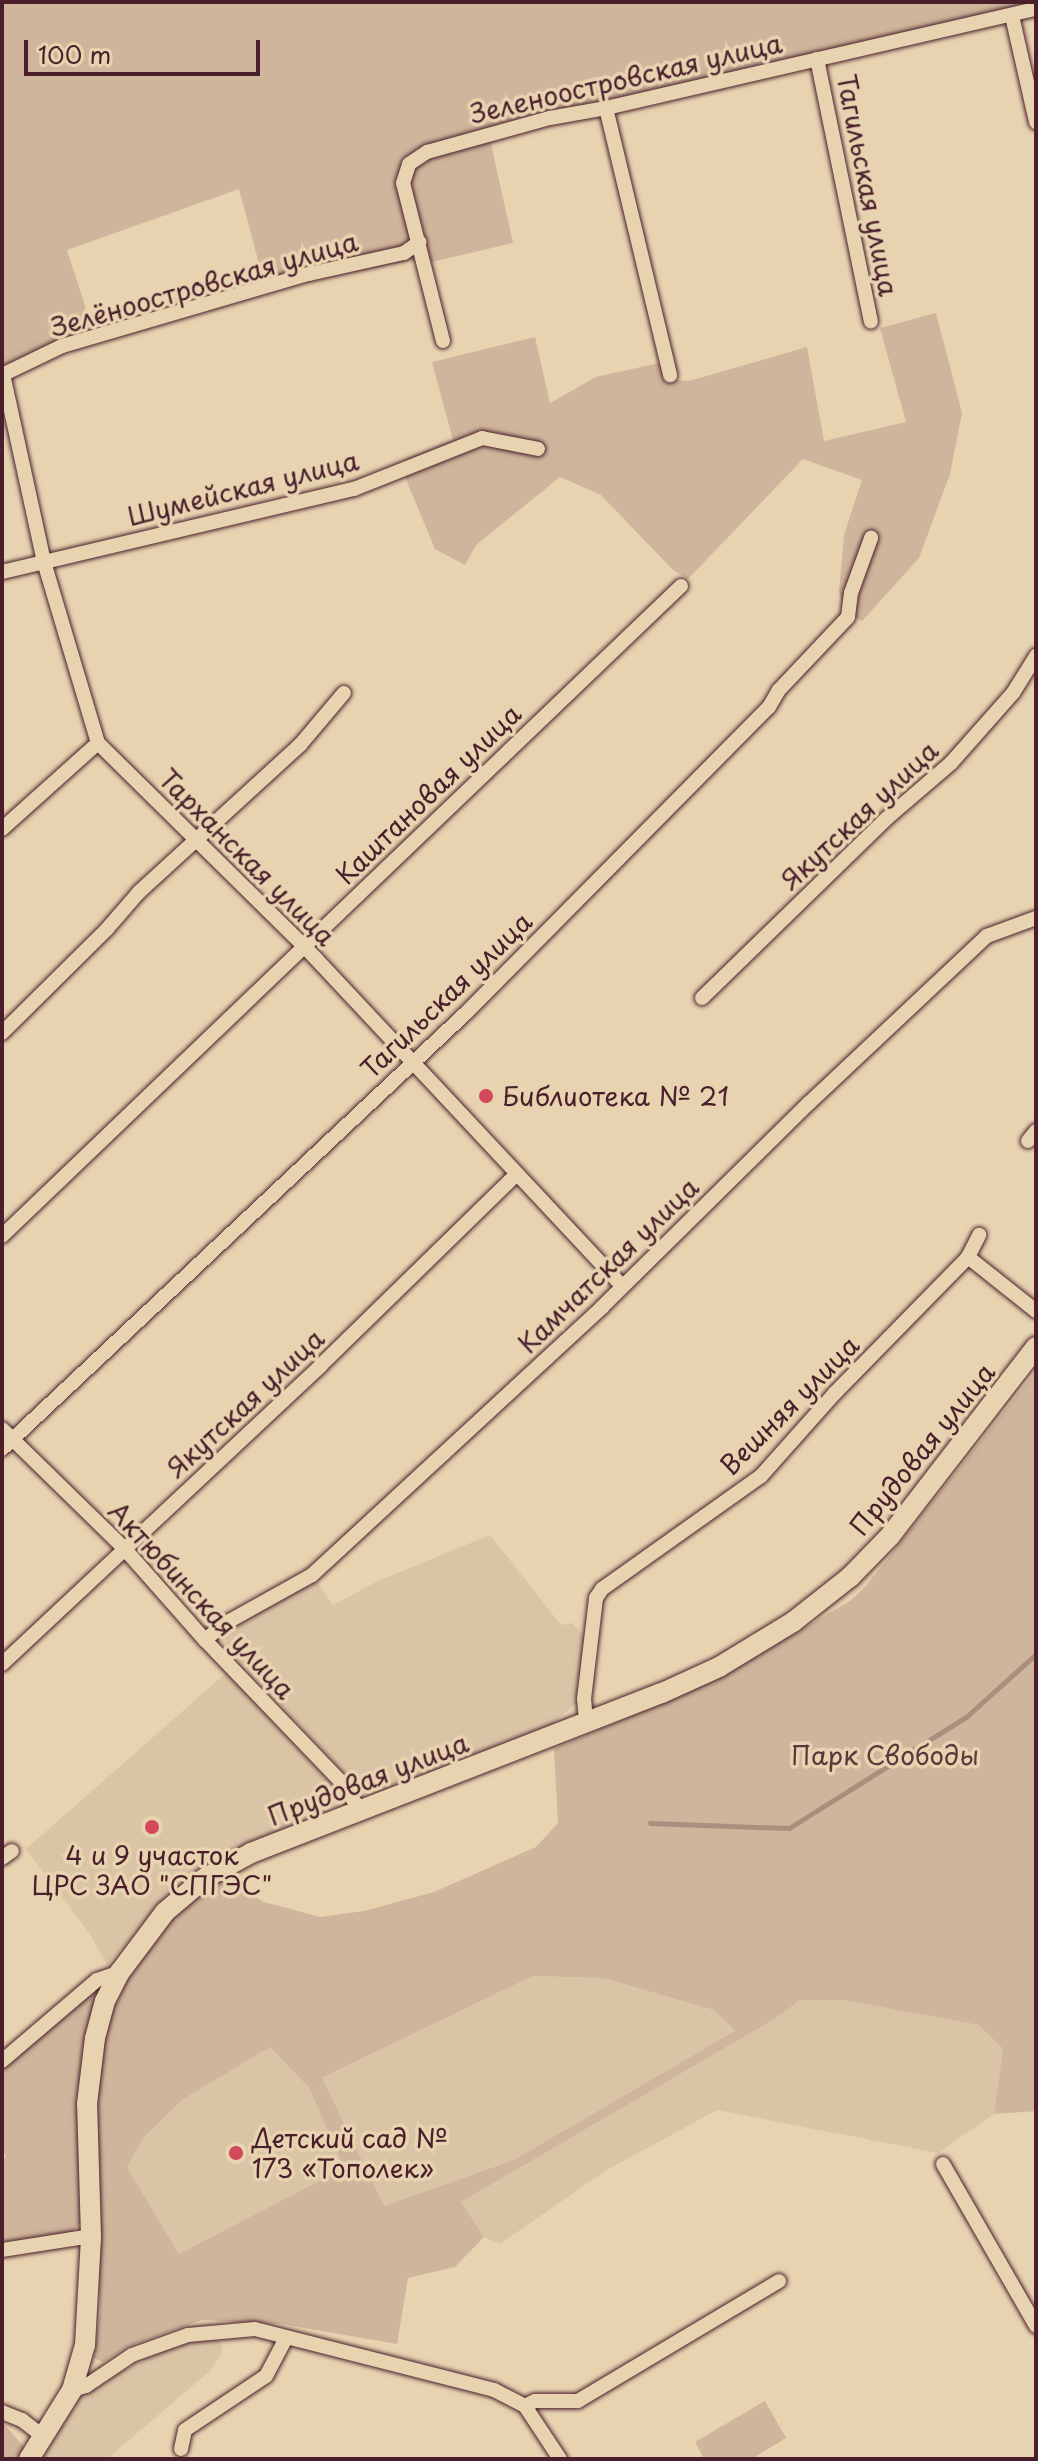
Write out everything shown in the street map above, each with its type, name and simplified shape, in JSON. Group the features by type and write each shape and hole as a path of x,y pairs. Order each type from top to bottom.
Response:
{"main road":[{"name":"Прудовая улица","path":"29,2459 45,2438 72,2390 85,2345 91,2236 87,2104 91,2058 105,2001 120,1972 165,1912 205,1878 251,1853 719,1667 793,1622 850,1577 890,1536 1036,1347"}],"street":[{"name":"Зеленоостровская улица","path":"443,341 403,183 409,164 427,152 481,134 1036,9"},
{"path":"1012,16 1036,122"},
{"name":"Тагильская улица","path":"817,59 871,321"},
{"path":"606,108 670,375"},
{"name":"Зелёноостровская улица","path":"2,374 62,346 309,274 404,253 420,242"},
{"name":"Тарханская улица","path":"2,374 44,562 98,743 305,947 621,1285"},
{"name":"Шумейская улица","path":"2,572 354,489 482,438 538,449"},
{"name":"Тагильская улица","path":"5,1439 474,1005 736,741 848,617 851,593 871,538"},
{"name":"Каштановая улица","path":"2,1236 681,586"},
{"name":"Якутская улица","path":"702,998 886,819 951,763 1013,693 1036,656"},
{"path":"2,1033 107,929 139,892 300,745 344,693"},
{"path":"2,829 98,743"},
{"name":"Камчатская улица","path":"205,1640 224,1624 312,1575 602,1307 621,1285 987,936 1036,918"},
{"name":"Якутская улица","path":"2,1664 123,1547 320,1366 517,1174"},
{"name":"Вешняя улица","path":"586,1721 584,1699 594,1612 596,1598 602,1589 761,1476 834,1394 968,1257 979,1235"},
{"path":"968,1257 1036,1311"},
{"name":"Актюбинская улица","path":"5,1439 123,1547 205,1640 340,1781 360,1810"},
{"path":"2,2061 97,1980 120,1972"},
{"path":"943,2164 1036,2326"},
{"path":"2,2250 91,2236"},
{"path":"525,2406 535,2401 578,2401 779,2281"},
{"path":"72,2390 86,2386 132,2355 188,2335 255,2329 285,2340 494,2390 525,2406 560,2459"},
{"path":"181,2449 185,2430 266,2376 285,2340"},
{"path":"2,2412 22,2420 45,2438"}],"shaded area":[{"path":"490,1535 561,1625 572,1623 588,1639 576,1703 550,1726 390,1791 375,1794 356,1785 227,1647 224,1635 229,1626 315,1579 333,1605 378,1581"},
{"path":"226,1673 335,1788 337,1801 329,1811 246,1844 201,1871 162,1903 107,1965 90,1934 26,1849"},
{"path":"533,1976 603,1978 714,2010 735,2032 514,2160 384,2207 321,2079"},
{"path":"800,2000 843,2000 979,2025 1003,2049 994,2114 938,2153 717,2110 605,2171 500,2244 484,2237 461,2202 776,2018"},
{"name":"Детский сад № 173 «Тополек»","path":"270,2047 309,2088 344,2168 179,2254 127,2167 143,2138 182,2100"},
{"path":"217,2336 222,2346 221,2355 211,2370 107,2459 40,2459 81,2395 159,2351 184,2341"}],"green space":[{"path":"2,2 1036,4 502,124 491,144 513,243 432,262 409,261 266,290 239,189 67,250 95,336 2,370"},
{"path":"936,313 962,413 950,474 919,558 862,621 846,613 839,592 844,535 862,480 803,459 688,579 673,570 601,495 560,477 476,545 465,565 435,549 405,477 405,459 453,440 432,362 535,337 550,403 596,377 659,363 668,379 689,381 807,347 824,441 906,422 880,328"},
{"name":"Парк Свободы","path":"1036,1371 1036,2111 994,2114 1003,2049 979,2025 843,2000 800,2000 776,2018 461,2202 484,2237 455,2267 408,2278 397,2344 281,2324 202,2320 129,2346 103,2362 94,2358 100,2312 94,2101 99,2054 114,2000 153,1935 222,1877 264,1902 320,1917 364,1911 434,1892 536,1847 558,1823 554,1749 721,1677 850,1601 865,1587","holes":["533,1976 603,1978 714,2010 735,2031 514,2160 384,2206 322,2078","270,2047 309,2088 344,2168 179,2254 127,2167 143,2138 182,2100"]},
{"path":"106,1981 81,2223 71,2233 2,2242 2,2160 6,2156 2,2150 2,2069"},
{"path":"765,2401 786,2438 751,2459 704,2459 695,2442"},
{"path":"2,2422 26,2449 17,2459 2,2459"}],"waterway":[{"path":"650,1823 789,1828 966,1717 1036,1654"}],"place":[{"name":"Библиотека № 21","path":"486,1096"},
{"name":"4 и 9 участок ЦРС ЗАО \"СПГЭС\"","path":"152,1827"},
{"name":"Детский сад № 173 «Тополек»","path":"236,2153"}]}
